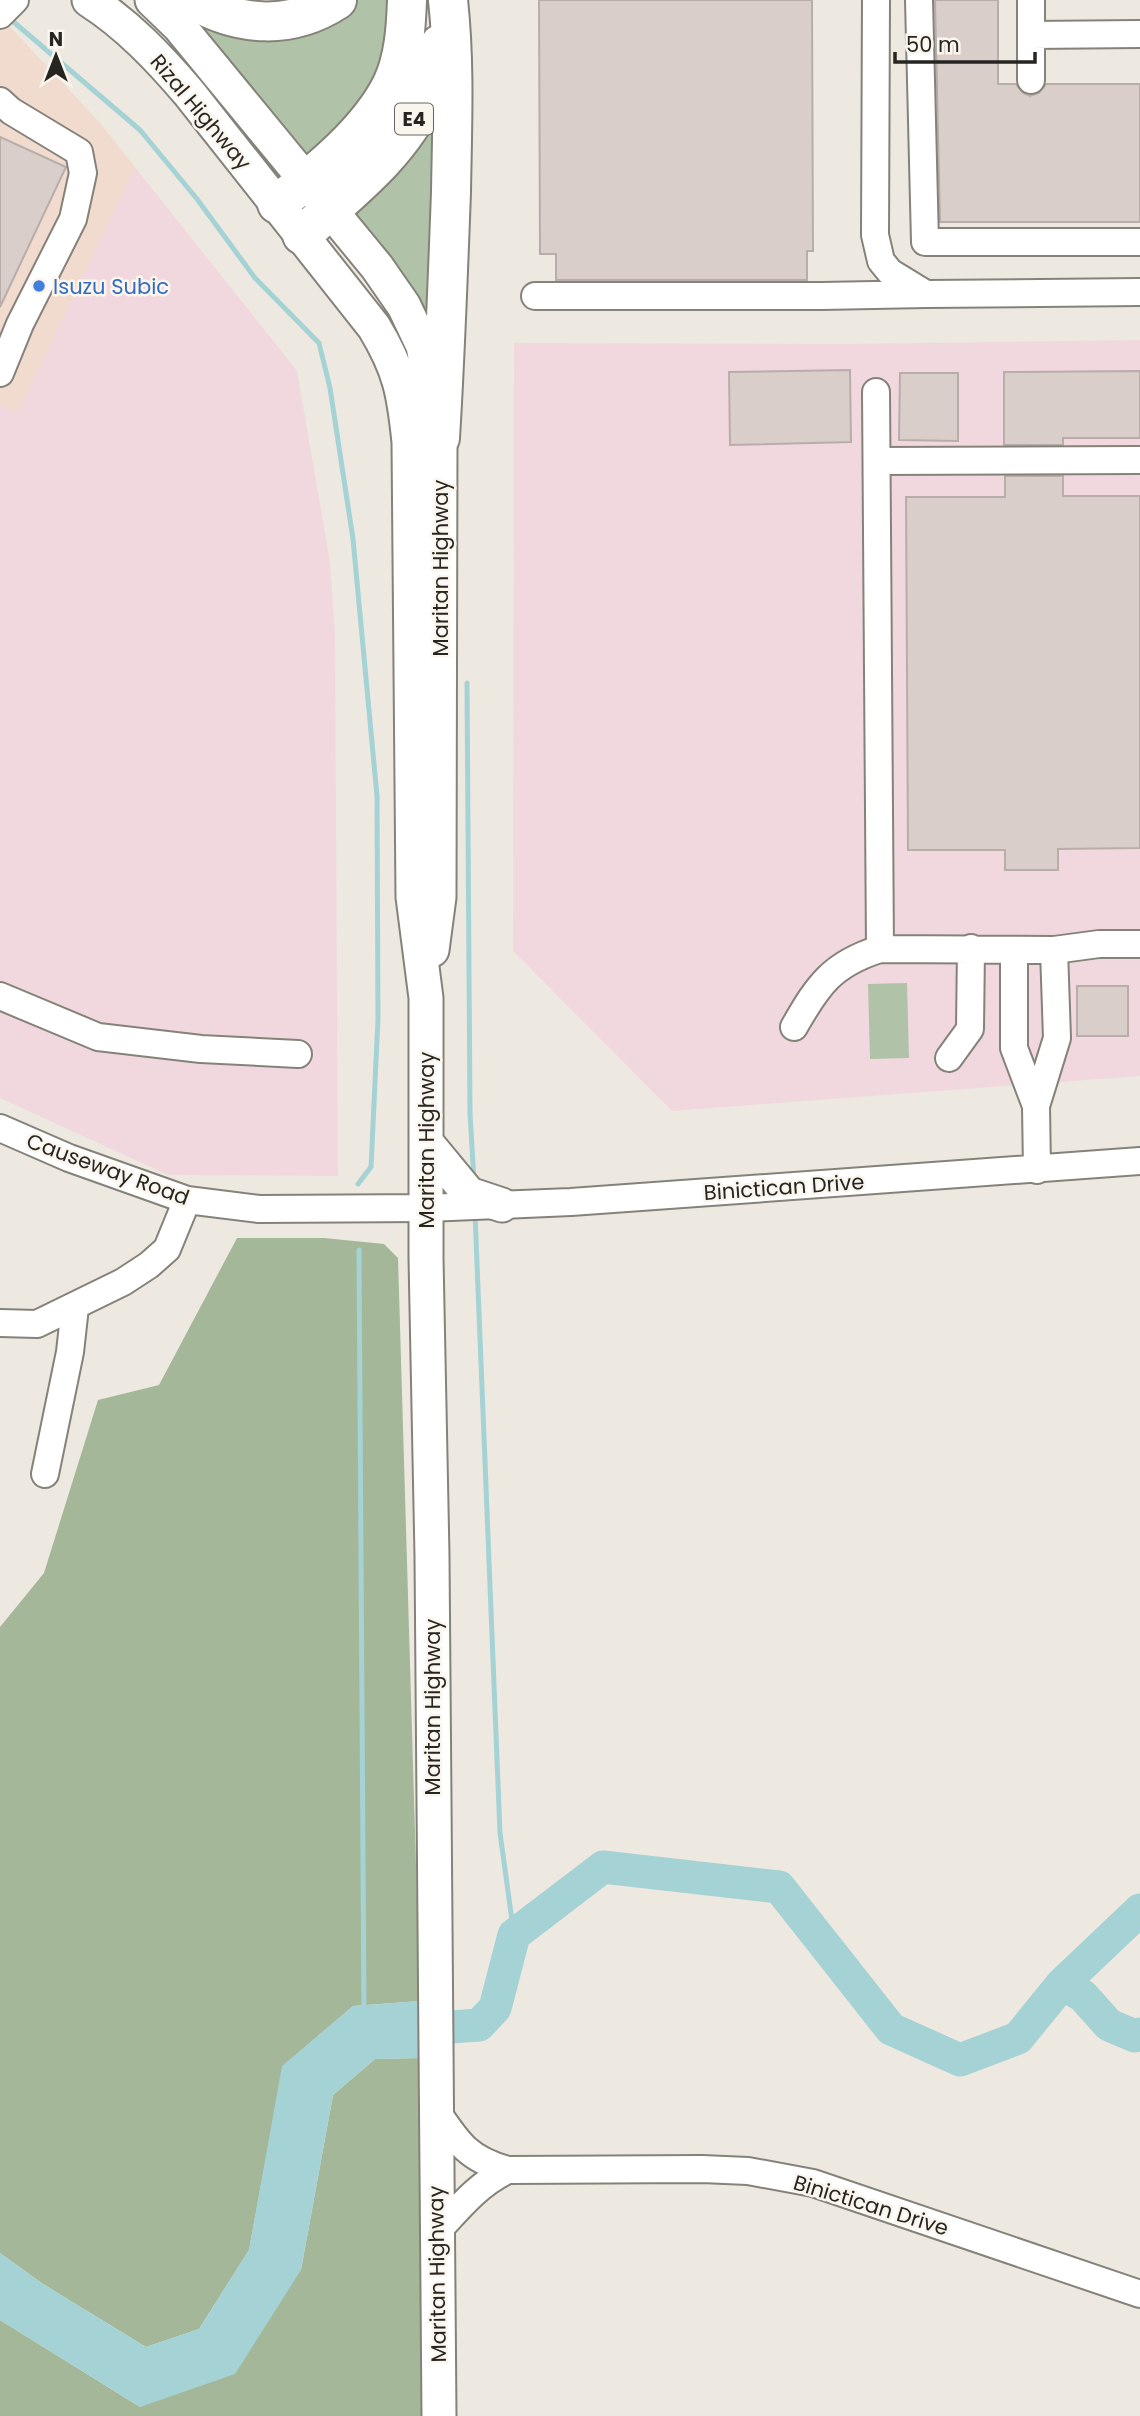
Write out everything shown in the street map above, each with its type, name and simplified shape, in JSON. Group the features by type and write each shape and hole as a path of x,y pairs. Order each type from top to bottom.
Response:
{"highway":[{"path":"193,0 232,16 272,22 295,20 310,15 337,0"},
{"name":"E4","path":"277,204 307,181 372,116 393,83 402,52 407,0"},
{"name":"E4","path":"302,235 398,143 426,98 436,68 442,0"},
{"path":"440,438 446,352 453,97 453,39 448,0"}],"main road":[{"name":"Rizal Highway","path":"89,0 123,24 167,67 302,235"},
{"name":"Rizal Highway","path":"152,0 179,26 330,210"},
{"name":"Maritan Highway","path":"330,210 404,306 423,346 440,438 439,897 426,998 439,2416"},
{"name":"Maritan Highway","path":"302,235 374,327 388,351 404,395 409,442 413,897 426,998"},
{"path":"426,1142 469,1194 502,1205"}],"street":[{"path":"0,15 15,0"},
{"path":"876,0 877,248 881,261 890,272 926,293"},
{"path":"919,0 925,242 1140,242"},
{"path":"1031,0 1031,80"},
{"path":"1031,35 1140,34"},
{"path":"0,101 79,152 83,173 73,219 20,324 0,373"},
{"path":"536,296 1140,292"},
{"path":"876,392 880,949"},
{"path":"877,461 1140,460"},
{"path":"794,1027 811,997 828,977 855,957 880,949 1054,950 1099,944 1140,944"},
{"path":"949,1058 970,1029 971,948"},
{"path":"1014,950 1014,1048 1035,1106 1037,1170"},
{"path":"1035,1106 1057,1038 1054,950"},
{"path":"0,996 98,1037 201,1049 298,1054"},
{"name":"Causeway Road","path":"0,1128 69,1158 187,1200 259,1209 427,1208"},
{"name":"Binictican Drive","path":"427,1208 626,1199 1140,1161"},
{"path":"0,1323 37,1324 123,1282 149,1265 167,1249 187,1200"},
{"path":"45,1474 70,1352 75,1307"},
{"name":"Binictican Drive","path":"436,2110 471,2155 508,2170 702,2169 748,2171 813,2183 1140,2294"},
{"path":"437,2232 467,2200 494,2177 508,2170"}],"shaded area":[{"name":"Isuzu Subic","path":"0,16 100,123 135,167 18,413 0,406"},
{"path":"135,167 297,371 330,562 335,635 338,1176 168,1175 0,1098 0,406 18,413"},
{"path":"1140,340 1140,1076 672,1111 513,951 514,343 845,344"}],"green space":[{"path":"352,0 391,0 387,56 360,110 305,157 187,17"},
{"path":"436,107 438,337 350,219"},
{"path":"907,983 909,1058 870,1059 868,984"},
{"path":"237,1238 324,1238 384,1244 398,1258 420,2001 353,2006 283,2066 249,2250 199,2329 146,2347 43,2284 0,2253 0,1627 44,1573 98,1400 159,1385"},
{"path":"421,2058 424,2416 0,2416 0,2320 140,2407 301,2270 333,2095 375,2059"}],"water":[{"path":"420,2001 421,2058 375,2059 333,2095 301,2270 235,2374 140,2407 0,2320 0,2253 43,2284 146,2347 199,2329 249,2250 282,2066 353,2006"}],"building":[{"path":"539,0 812,0 813,251 807,251 807,280 556,280 556,254 540,254"},
{"path":"935,0 998,0 998,84 1016,84 1023,93 1030,96 1039,93 1046,84 1140,84 1140,222 940,222"},
{"path":"0,137 66,167 0,307"},
{"path":"850,370 851,442 730,445 729,372"},
{"path":"1140,371 1140,438 1063,438 1063,445 1004,445 1004,372"},
{"path":"900,373 958,373 958,441 899,440"},
{"path":"1005,476 1063,476 1063,496 1140,496 1140,848 1058,849 1058,870 1005,870 1005,850 908,850 906,497 1005,497"},
{"path":"1077,986 1128,986 1128,1036 1077,1036"}],"waterway":[{"path":"9,18 140,130 197,199 255,278 319,343 330,388 353,539 377,796 378,1019 371,1167 358,1184"},
{"path":"467,683 470,1114 474,1180"},
{"path":"475,1214 500,1833 514,1935"},
{"path":"359,1250 364,2010"},
{"path":"409,2030 479,2025 495,2008 514,1935 603,1867 779,1887 891,2029 960,2060 1018,2038 1062,1984 1140,1910"},
{"path":"1062,1984 1083,1996 1109,2025 1135,2036 1140,2034"}],"place":[{"name":"Isuzu Subic","path":"39,286"}]}
